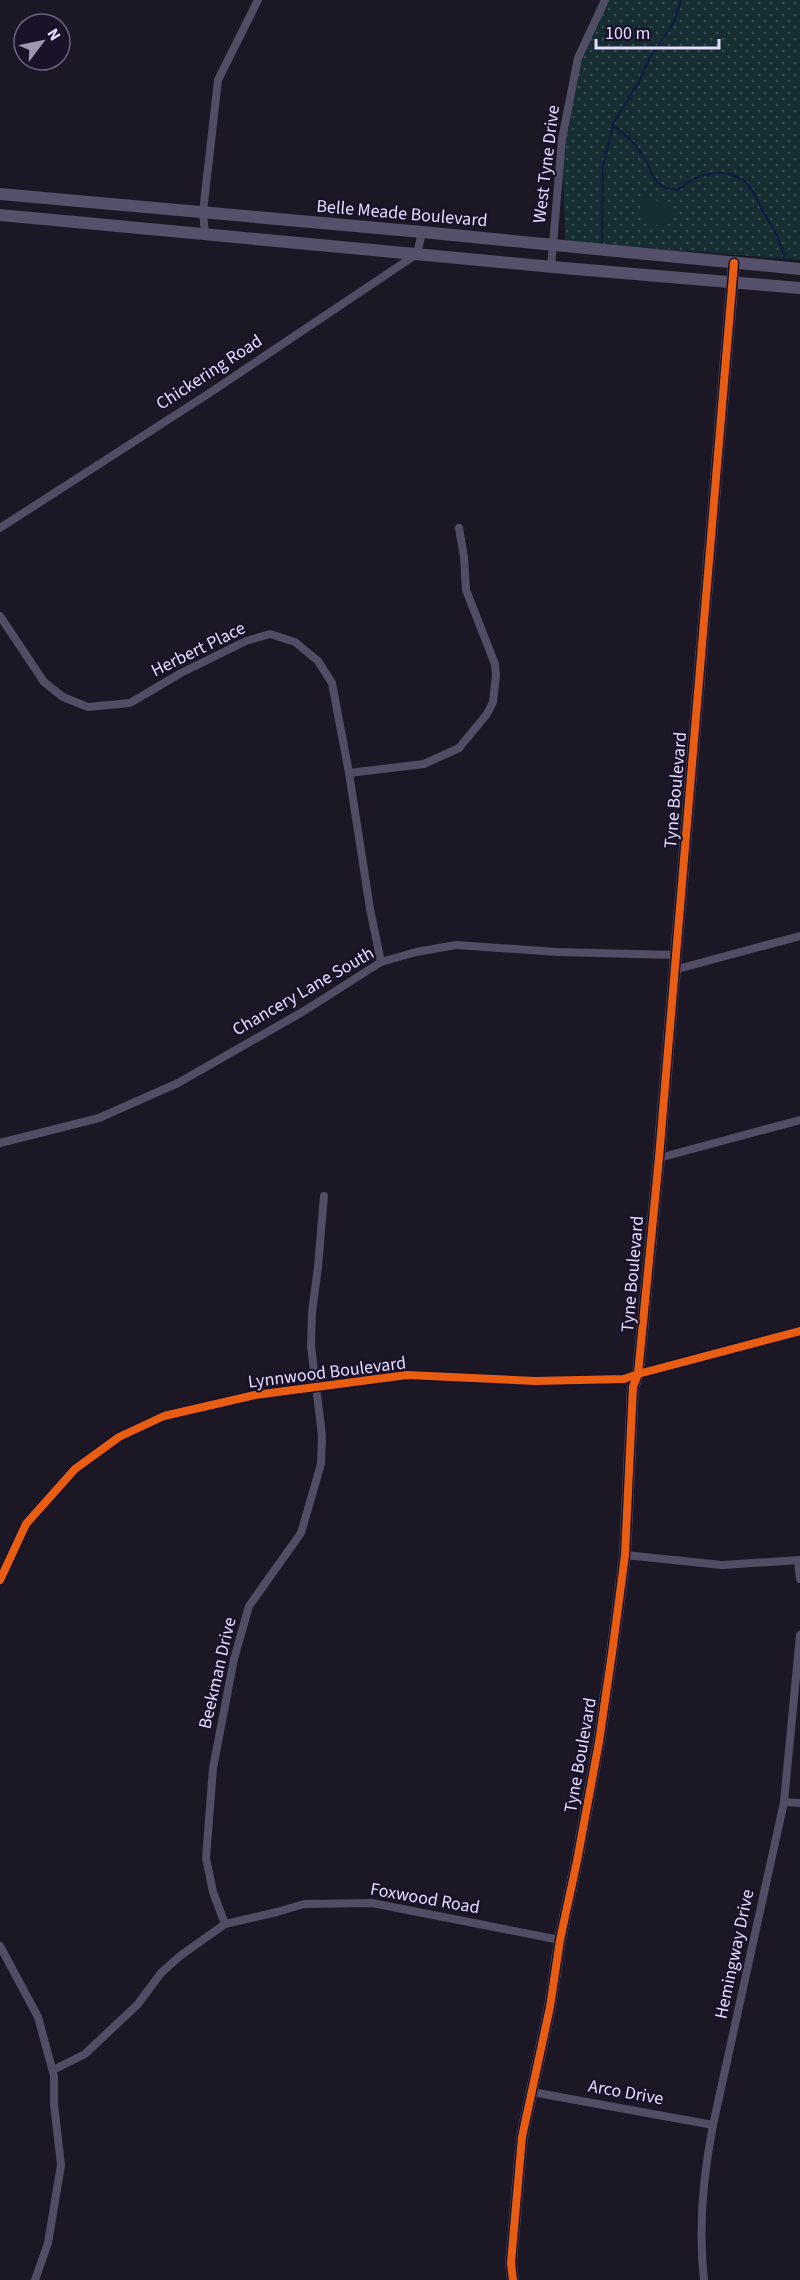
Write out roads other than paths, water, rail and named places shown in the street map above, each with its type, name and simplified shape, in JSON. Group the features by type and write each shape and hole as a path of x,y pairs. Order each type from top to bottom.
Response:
{"street":[{"path":"206,234 203,212 218,80 258,0"},
{"name":"West Tyne Drive","path":"551,267 562,140 576,68 605,0"},
{"name":"Belle Meade Boulevard","path":"0,195 422,232 800,270"},
{"path":"0,215 800,288"},
{"path":"417,254 422,232"},
{"name":"Chickering Road","path":"0,528 417,254"},
{"name":"Tyne Boulevard","path":"513,2280 511,2263 522,2137 550,2007 560,1940 599,1742 625,1555 633,1387 638,1374 659,1158 734,263"},
{"path":"349,773 424,764 459,748 487,714 493,702 495,664 466,590 459,528"},
{"name":"Herbert Place","path":"0,616 44,682 63,697 88,707 130,703 181,673 246,641 270,634 295,642 318,661 332,682 381,962"},
{"path":"674,970 800,936"},
{"name":"Chancery Lane South","path":"0,1143 99,1118 178,1083 304,1011 381,962 456,945 557,952 675,955"},
{"path":"659,1158 800,1120"},
{"name":"Beekman Drive","path":"225,1924 213,1892 206,1858 213,1768 234,1659 249,1606 301,1533 321,1464 322,1435 319,1398 315,1386 311,1346 312,1312 324,1196"},
{"name":"Lynnwood Boulevard","path":"0,1580 26,1524 42,1503 75,1469 119,1437 174,1414 229,1400 315,1386 407,1375 535,1381 624,1379 800,1331"},
{"path":"625,1555 722,1565 799,1561 800,1578"},
{"name":"Hemingway Drive","path":"704,2280 702,2214 705,2173 713,2125 784,1802 800,1635"},
{"path":"784,1802 800,1803"},
{"name":"Foxwood Road","path":"53,2070 85,2054 138,2004 161,1973 180,1956 225,1924 278,1912 309,1902 372,1903 560,1940"},
{"path":"0,1946 38,2018 53,2070 61,2165 48,2243 35,2280"},
{"name":"Arco Drive","path":"532,2092 713,2125"}],"waterway":[{"path":"602,244 603,165 614,122 640,80 649,59 674,22 681,0"},
{"path":"613,126 640,151 654,179 669,189 678,190 693,179 715,173 731,175 744,181 753,192 777,235 785,261"}]}
